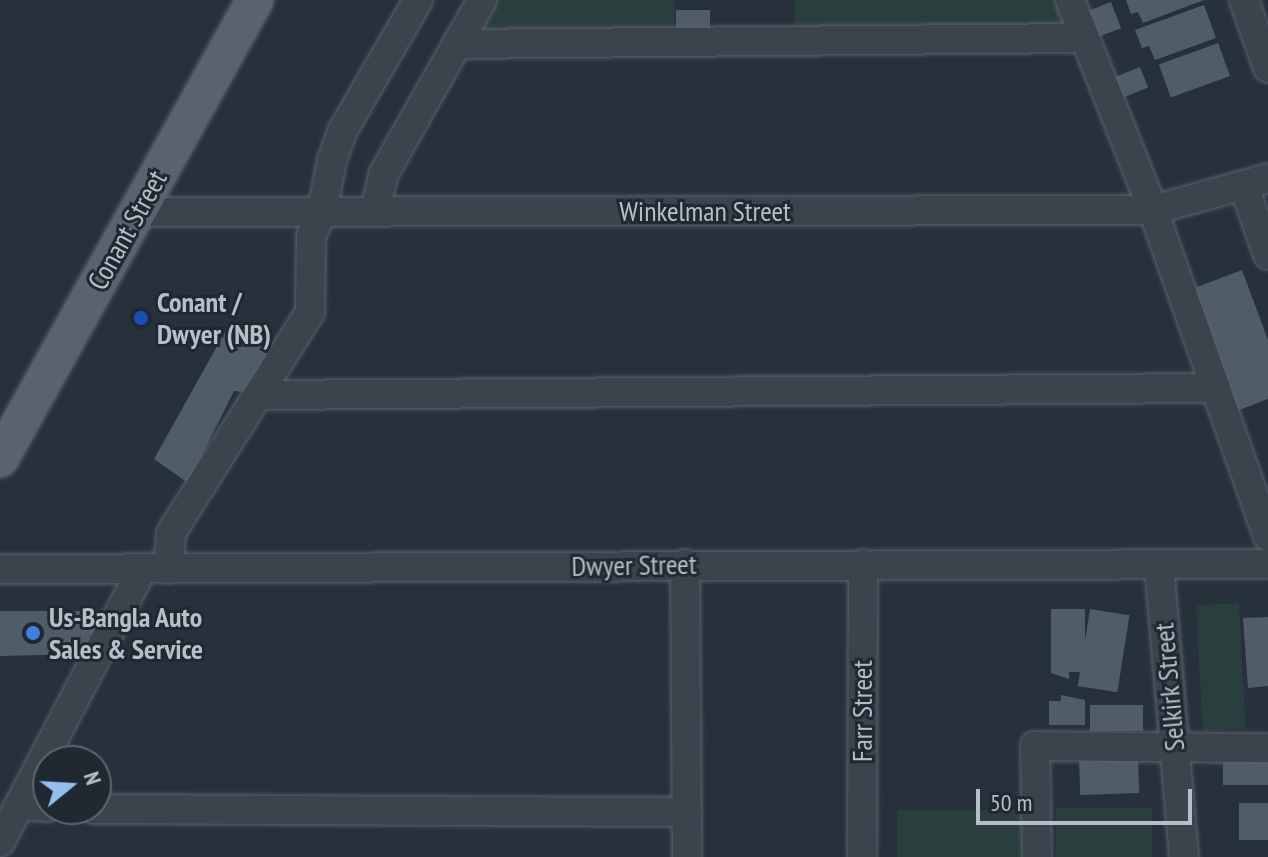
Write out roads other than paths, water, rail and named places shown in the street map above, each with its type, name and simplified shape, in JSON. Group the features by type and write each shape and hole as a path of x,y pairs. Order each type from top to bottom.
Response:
{"main road":[{"name":"Conant Street","path":"0,459 255,0"}],"street":[{"path":"0,842 155,569 171,533 310,312 311,236 322,212 343,130 418,0"},
{"path":"375,211 383,175 482,0"},
{"path":"1070,0 1153,210 1268,536"},
{"path":"1244,0 1268,68"},
{"path":"457,44 1085,38"},
{"name":"Winkelman Street","path":"137,212 1153,210 1256,182"},
{"path":"1256,182 1268,255"},
{"path":"258,395 1216,388"},
{"path":"685,564 687,857"},
{"name":"Farr Street","path":"862,857 863,564"},
{"name":"Dwyer Street","path":"0,569 1268,564"},
{"name":"Selkirk Street","path":"1159,565 1184,857"},
{"path":"1037,857 1035,746 1268,748"},
{"path":"19,805 32,806"},
{"path":"112,809 687,812"}],"place":[{"name":"Conant / Dwyer (NB)","path":"141,318"},
{"name":"Us-Bangla Auto Sales & Service","path":"33,633"}]}
